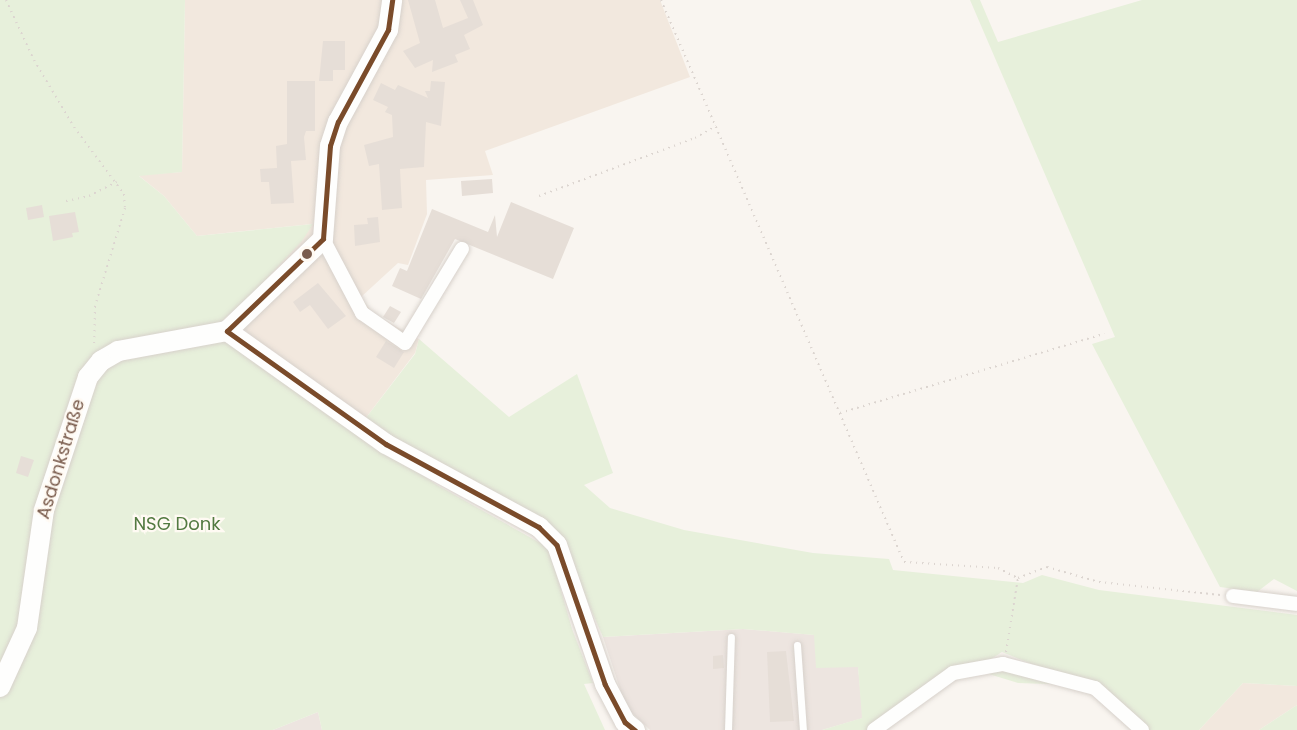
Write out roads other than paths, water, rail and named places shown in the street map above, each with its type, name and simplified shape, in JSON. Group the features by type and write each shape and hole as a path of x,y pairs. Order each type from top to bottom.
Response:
{"street":[{"path":"392,0 388,30 338,122 330,146 323,239 362,313 379,328 405,343 462,249"},
{"path":"323,239 227,330 386,444 539,527 557,545 605,684 625,722 635,730"},
{"name":"Asdonkstraße","path":"0,687 27,628 44,510 78,400 88,377 102,360 129,348 227,330"},
{"path":"1233,596 1297,604"},
{"path":"874,730 953,673 1003,664 1095,688 1142,730"}],"lane":[{"path":"728,730 731,637"},
{"path":"796,645 803,730"}],"park label":[{"name":"NSG Donk","path":"177,524"}]}
